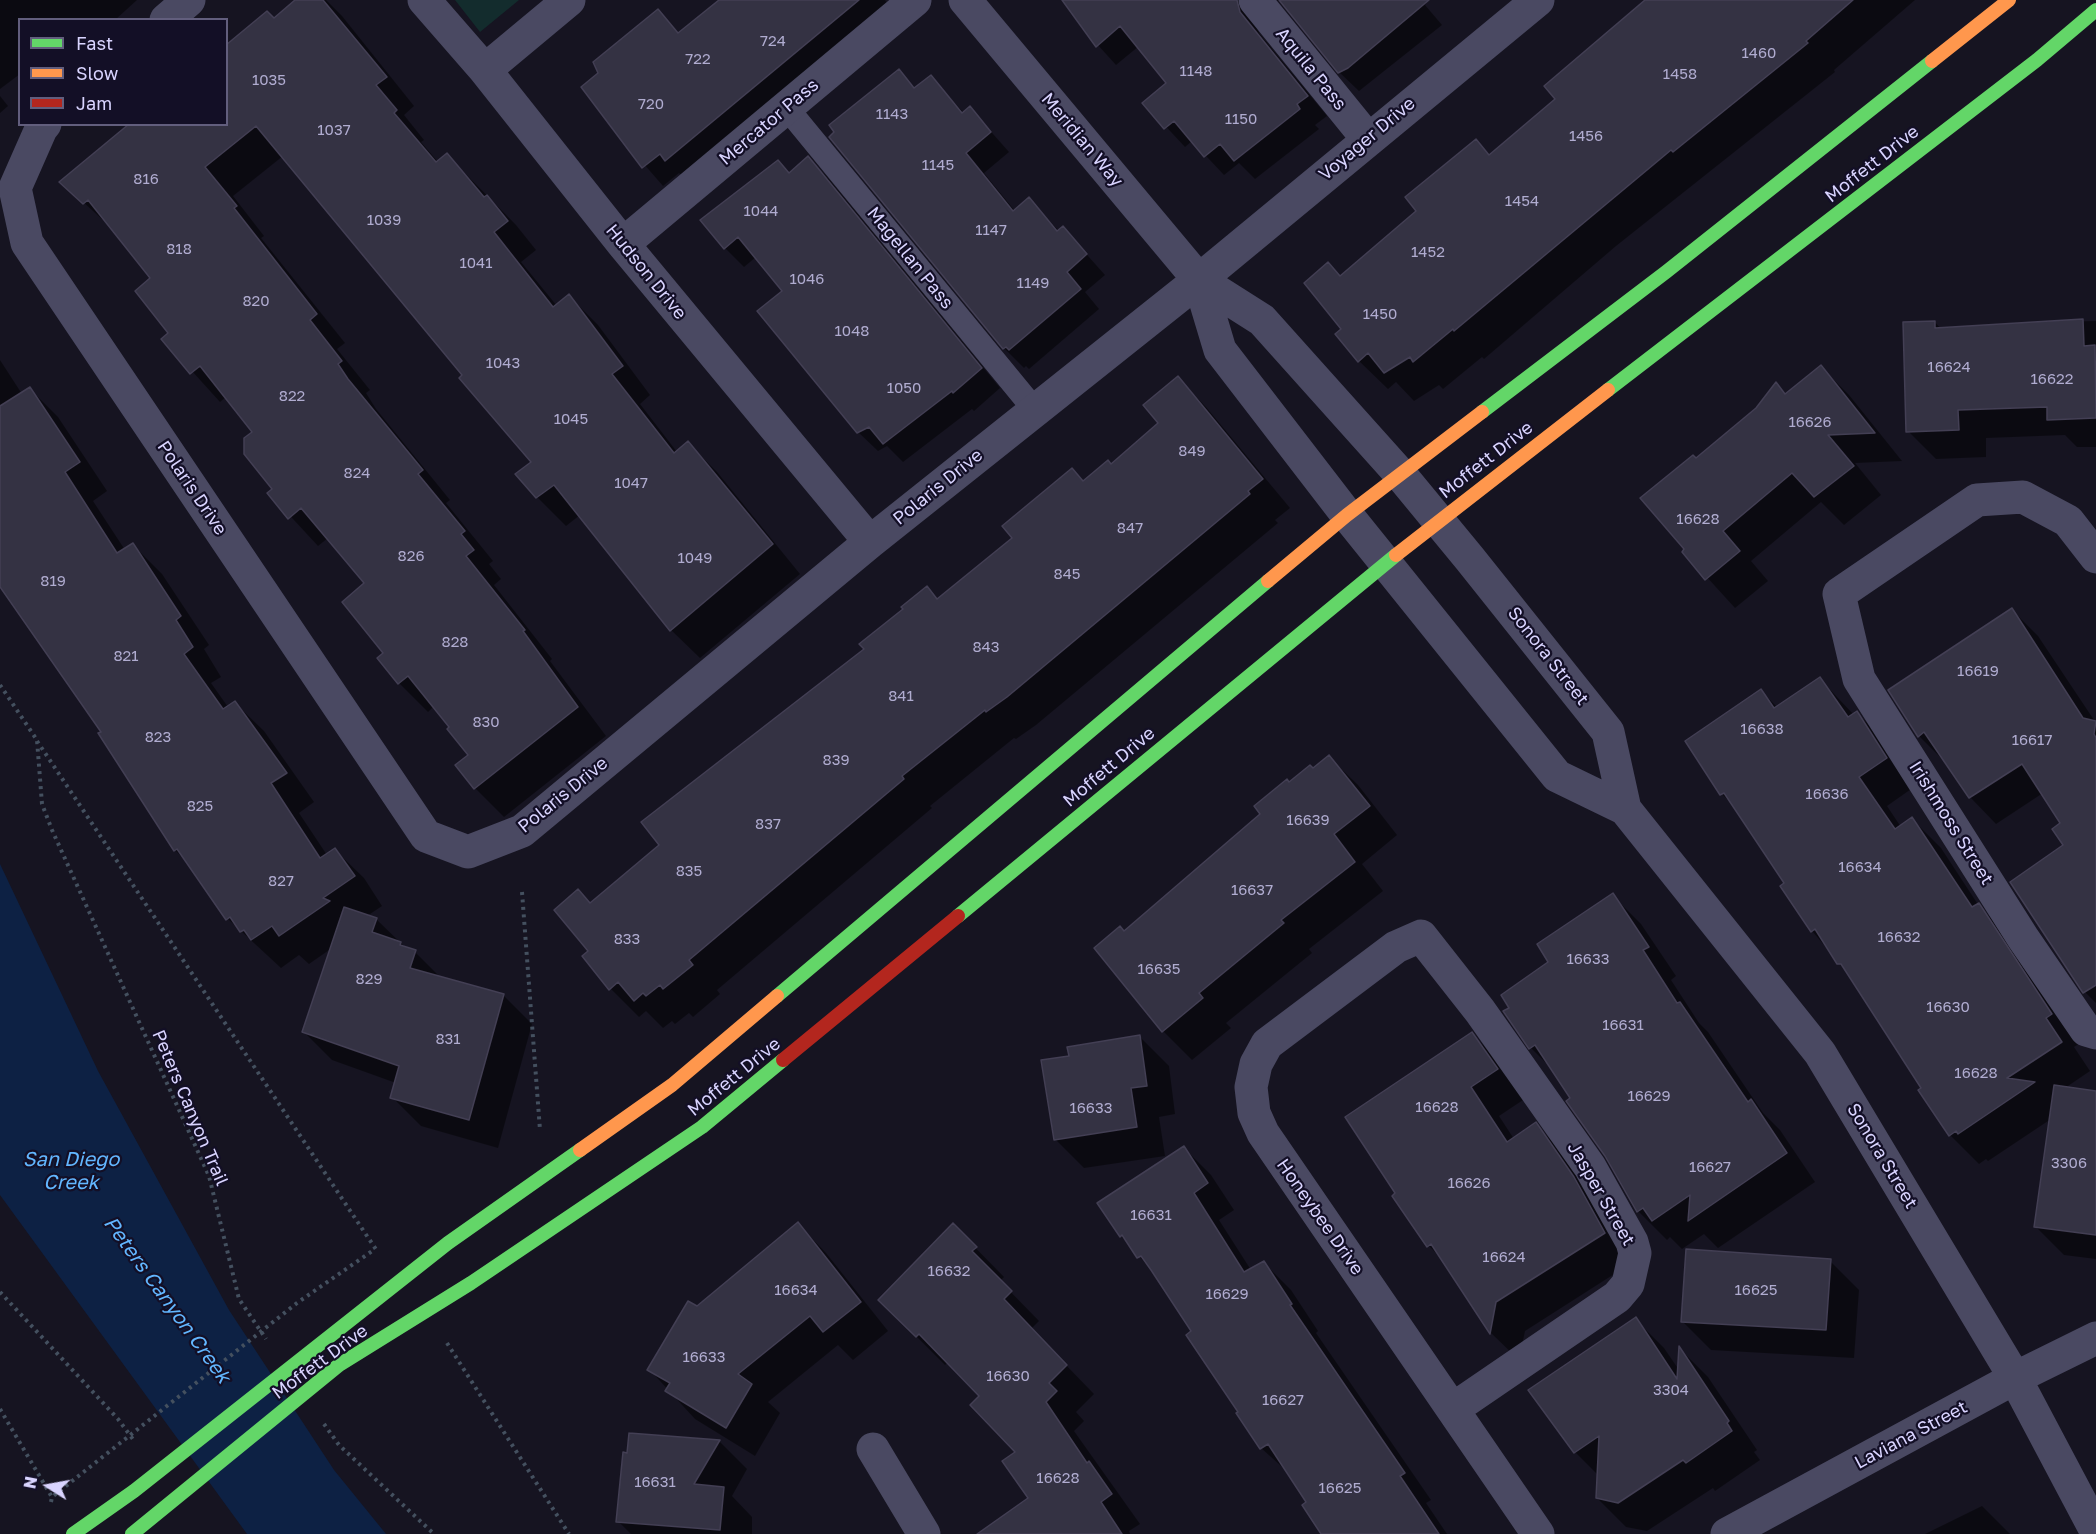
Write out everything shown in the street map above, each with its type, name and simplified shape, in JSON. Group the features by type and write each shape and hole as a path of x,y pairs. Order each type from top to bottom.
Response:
{"street":[{"path":"168,18 189,0"},
{"name":"Hudson Drive","path":"424,0 485,70 623,244 870,542"},
{"path":"485,70 569,0"},
{"name":"Mercator Pass","path":"623,244 915,0"},
{"name":"Meridian Way","path":"965,0 1199,280 1262,320 1400,474 1438,520"},
{"name":"Aquila Pass","path":"1255,0 1367,138"},
{"name":"Moffett Drive","path":"73,1534 134,1491 448,1244 672,1085 1347,515 1666,272 2009,0"},
{"name":"Voyager Drive","path":"1199,280 1533,1"},
{"name":"Moffett Drive","path":"132,1534 339,1365 471,1283 702,1127 1438,520 2037,60 2096,10"},
{"name":"Polaris Drive","path":"43,126 15,188 27,243 426,836 468,852 522,831 870,542 1034,409 1199,280"},
{"name":"Meridian Way","path":"1199,280 1220,350 1386,562"},
{"name":"Irishmoss Street","path":"2096,557 2068,520 2023,497 1977,500 1839,594 1859,679 2023,938 2086,1030 2096,1033"},
{"name":"Sonora Street","path":"1438,520 1608,732 1625,809"},
{"name":"Sonora Street","path":"1386,562 1557,776 1625,809 1820,1053 2015,1378 2096,1531"},
{"name":"Honeybee Drive","path":"1421,936 1396,947 1267,1044 1256,1064 1251,1087 1254,1113 1263,1133 1538,1534"},
{"name":"Jasper Street","path":"1421,936 1480,1011 1590,1167 1632,1242 1635,1253 1628,1284 1617,1297 1453,1409"},
{"name":"Laviana Street","path":"1727,1534 2015,1378 2096,1338"},
{"path":"873,1449 924,1534"}],"lane":[{"name":"Magellan Pass","path":"786,107 1034,409"}],"path":[{"name":"Peters Canyon Trail","path":"0,685 37,740 42,804 52,830 208,1176 239,1299 272,1348"},
{"path":"0,1409 52,1497 297,1303 375,1248 37,740"},
{"path":"522,892 540,1130"},
{"path":"0,1292 118,1419 140,1448"},
{"path":"445,1340 569,1534"},
{"path":"319,1416 339,1445 434,1534"}],"green space":[{"path":"455,0 519,0 480,32"}],"water":[{"name":"San Diego Creek","path":"0,864 98,1071 229,1310 334,1470 386,1534 247,1534 0,1195"}],"building":[{"path":"295,0 323,0 387,77 376,85 397,110 394,113 436,162 447,153 484,197 487,195 508,221 494,232 553,307 569,294 623,366 612,374 674,453 688,441 773,544 670,631 554,485 536,498 515,474 531,462 459,378 462,375 256,126 205,167 237,206 234,208 317,314 310,320 342,361 338,364 423,470 418,474 465,531 461,534 474,550 466,556 525,630 523,631 578,707 474,789 455,765 468,755 447,729 449,727 408,676 398,684 377,658 383,653 342,602 364,583 301,508 288,519 267,493 272,489 244,454 244,438 252,432 200,366 190,374 161,339 168,333 135,291 150,278 88,200 83,204 59,182 127,126 228,126 228,43 267,11 274,18"},
{"path":"719,0 859,0 665,161 660,154 642,168 581,87 598,73 593,62 658,9 678,33"},
{"path":"1062,0 1237,0 1240,12 1308,96 1297,104 1300,109 1234,161 1220,144 1204,157 1174,121 1164,129 1142,103 1166,83 1120,26 1096,47"},
{"path":"1279,0 1429,0 1348,68 1338,73"},
{"path":"1645,0 1853,0 1806,41 1808,43 1673,152 1671,150 1454,331 1453,329 1413,362 1410,357 1384,373 1368,353 1358,362 1335,334 1341,329 1304,283 1328,262 1340,276 1416,211 1405,197 1476,139 1489,155 1555,99 1544,86"},
{"path":"899,69 914,88 931,75 962,113 970,106 991,132 966,153 1013,211 1029,197 1057,231 1063,226 1087,254 1067,272 1081,289 1009,350 1006,347 1003,349 829,137 834,132 829,125"},
{"path":"808,156 982,368 953,393 952,391 883,444 869,427 857,433 757,311 782,291 738,237 724,249 700,220 778,160 789,173"},
{"path":"2083,319 2084,346 2095,345 2096,418 2047,420 2047,407 1958,410 1959,430 1906,432 1903,322 1935,321 1935,328"},
{"path":"1821,365 1875,433 1828,435 1854,466 1814,497 1792,473 1723,531 1740,551 1705,580 1682,552 1684,549 1640,498 1693,455 1696,458 1756,408 1776,382 1785,394"},
{"path":"1178,376 1263,479 1248,491 1250,494 1007,697 986,712 985,710 902,776 904,779 689,960 693,965 663,989 660,985 646,996 643,993 634,1001 618,982 609,990 582,956 588,951 554,910 578,889 590,903 659,845 641,822 864,649 859,644 903,609 901,607 927,586 937,599 1012,538 1002,526 1072,468 1083,481 1108,460 1111,464 1158,423 1143,405"},
{"path":"30,387 80,462 65,472 117,553 133,543 181,616 176,620 193,647 184,654 223,709 235,701 287,773 271,783 320,858 335,848 355,876 323,898 330,901 279,936 272,926 251,940 244,930 240,932 230,917 226,920 177,849 174,851 98,733 101,732 0,587 0,406"},
{"path":"2012,608 2083,718 2096,721 2094,734 2096,738 2096,985 2083,993 2010,882 2063,845 2052,829 2060,823 2022,764 1969,798 1924,732 1918,737 1888,690"},
{"path":"1820,677 1848,717 1857,711 1887,758 1859,777 1895,829 1912,817 1972,907 1979,903 2052,1014 2046,1018 2062,1042 2007,1078 2035,1082 1958,1134 1956,1131 1949,1136 1918,1090 1921,1088 1841,964 1837,964 1815,929 1811,932 1780,886 1784,883 1724,793 1720,795 1685,741 1761,689 1774,708"},
{"path":"1329,755 1370,806 1334,834 1355,862 1281,920 1284,923 1199,993 1203,998 1162,1032 1094,948 1120,926 1124,931 1260,814 1254,806 1287,779 1289,782 1310,765 1313,768"},
{"path":"1613,893 1649,947 1643,950 1677,1003 1680,1002 1748,1102 1751,1099 1787,1153 1688,1221 1690,1195 1652,1221 1643,1208 1637,1212 1605,1156 1566,1101 1570,1098 1535,1045 1529,1049 1503,1011 1509,1008 1501,995 1548,962 1537,944"},
{"path":"344,907 377,918 372,932 416,950 410,968 504,994 469,1120 390,1098 399,1066 302,1032"},
{"path":"1472,1032 1498,1069 1471,1087 1507,1142 1536,1122 1574,1177 1605,1233 1496,1302 1490,1334 1431,1244 1427,1247 1392,1196 1395,1193 1345,1117"},
{"path":"1140,1035 1147,1086 1131,1088 1137,1127 1054,1140 1041,1060 1069,1056 1067,1047"},
{"path":"2054,1085 2096,1091 2096,1235 2034,1227"},
{"path":"1184,1146 1208,1183 1194,1193 1244,1272 1264,1261 1292,1304 1290,1305 1405,1473 1400,1476 1439,1534 1321,1534 1302,1505 1306,1502 1268,1444 1260,1449 1236,1413 1238,1412 1186,1335 1191,1331 1151,1270 1141,1256 1137,1258 1122,1235 1120,1237 1097,1203"},
{"path":"798,1222 861,1302 823,1332 810,1316 738,1374 752,1384 726,1428 665,1391 670,1383 647,1370 688,1301 697,1306"},
{"path":"953,1223 977,1247 972,1251 1012,1291 1004,1299 1067,1365 1049,1383 1057,1391 1046,1402 1087,1463 1089,1461 1112,1494 1101,1502 1122,1534 977,1534 1028,1498 1002,1461 1015,1452 970,1405 979,1396 919,1334 916,1337 878,1300"},
{"path":"1686,1249 1831,1259 1826,1330 1681,1322"},
{"path":"1636,1317 1677,1379 1679,1346 1729,1421 1727,1423 1732,1431 1686,1463 1683,1460 1618,1503 1596,1498 1599,1436 1574,1453 1528,1390"},
{"path":"629,1433 720,1440 694,1484 724,1487 720,1530 616,1522 623,1452 627,1453"}],"traffic: fast":[{"path":"1608,390 2037,60 2096,10"},
{"path":"1482,412 1666,272 1932,61"},
{"path":"958,916 1396,555"},
{"path":"777,996 1268,581"},
{"path":"132,1534 339,1365 471,1283 702,1127 783,1060"},
{"path":"73,1534 134,1491 448,1243 580,1150"}],"traffic: slow":[{"path":"1932,61 2009,0"},
{"path":"1396,555 1608,390"},
{"path":"1268,581 1347,515 1482,412"},
{"path":"580,1150 672,1085 777,996"}],"traffic: jam":[{"path":"783,1060 958,916"}],"water label":[{"name":"Peters Canyon Creek","path":"167,1300"}]}
